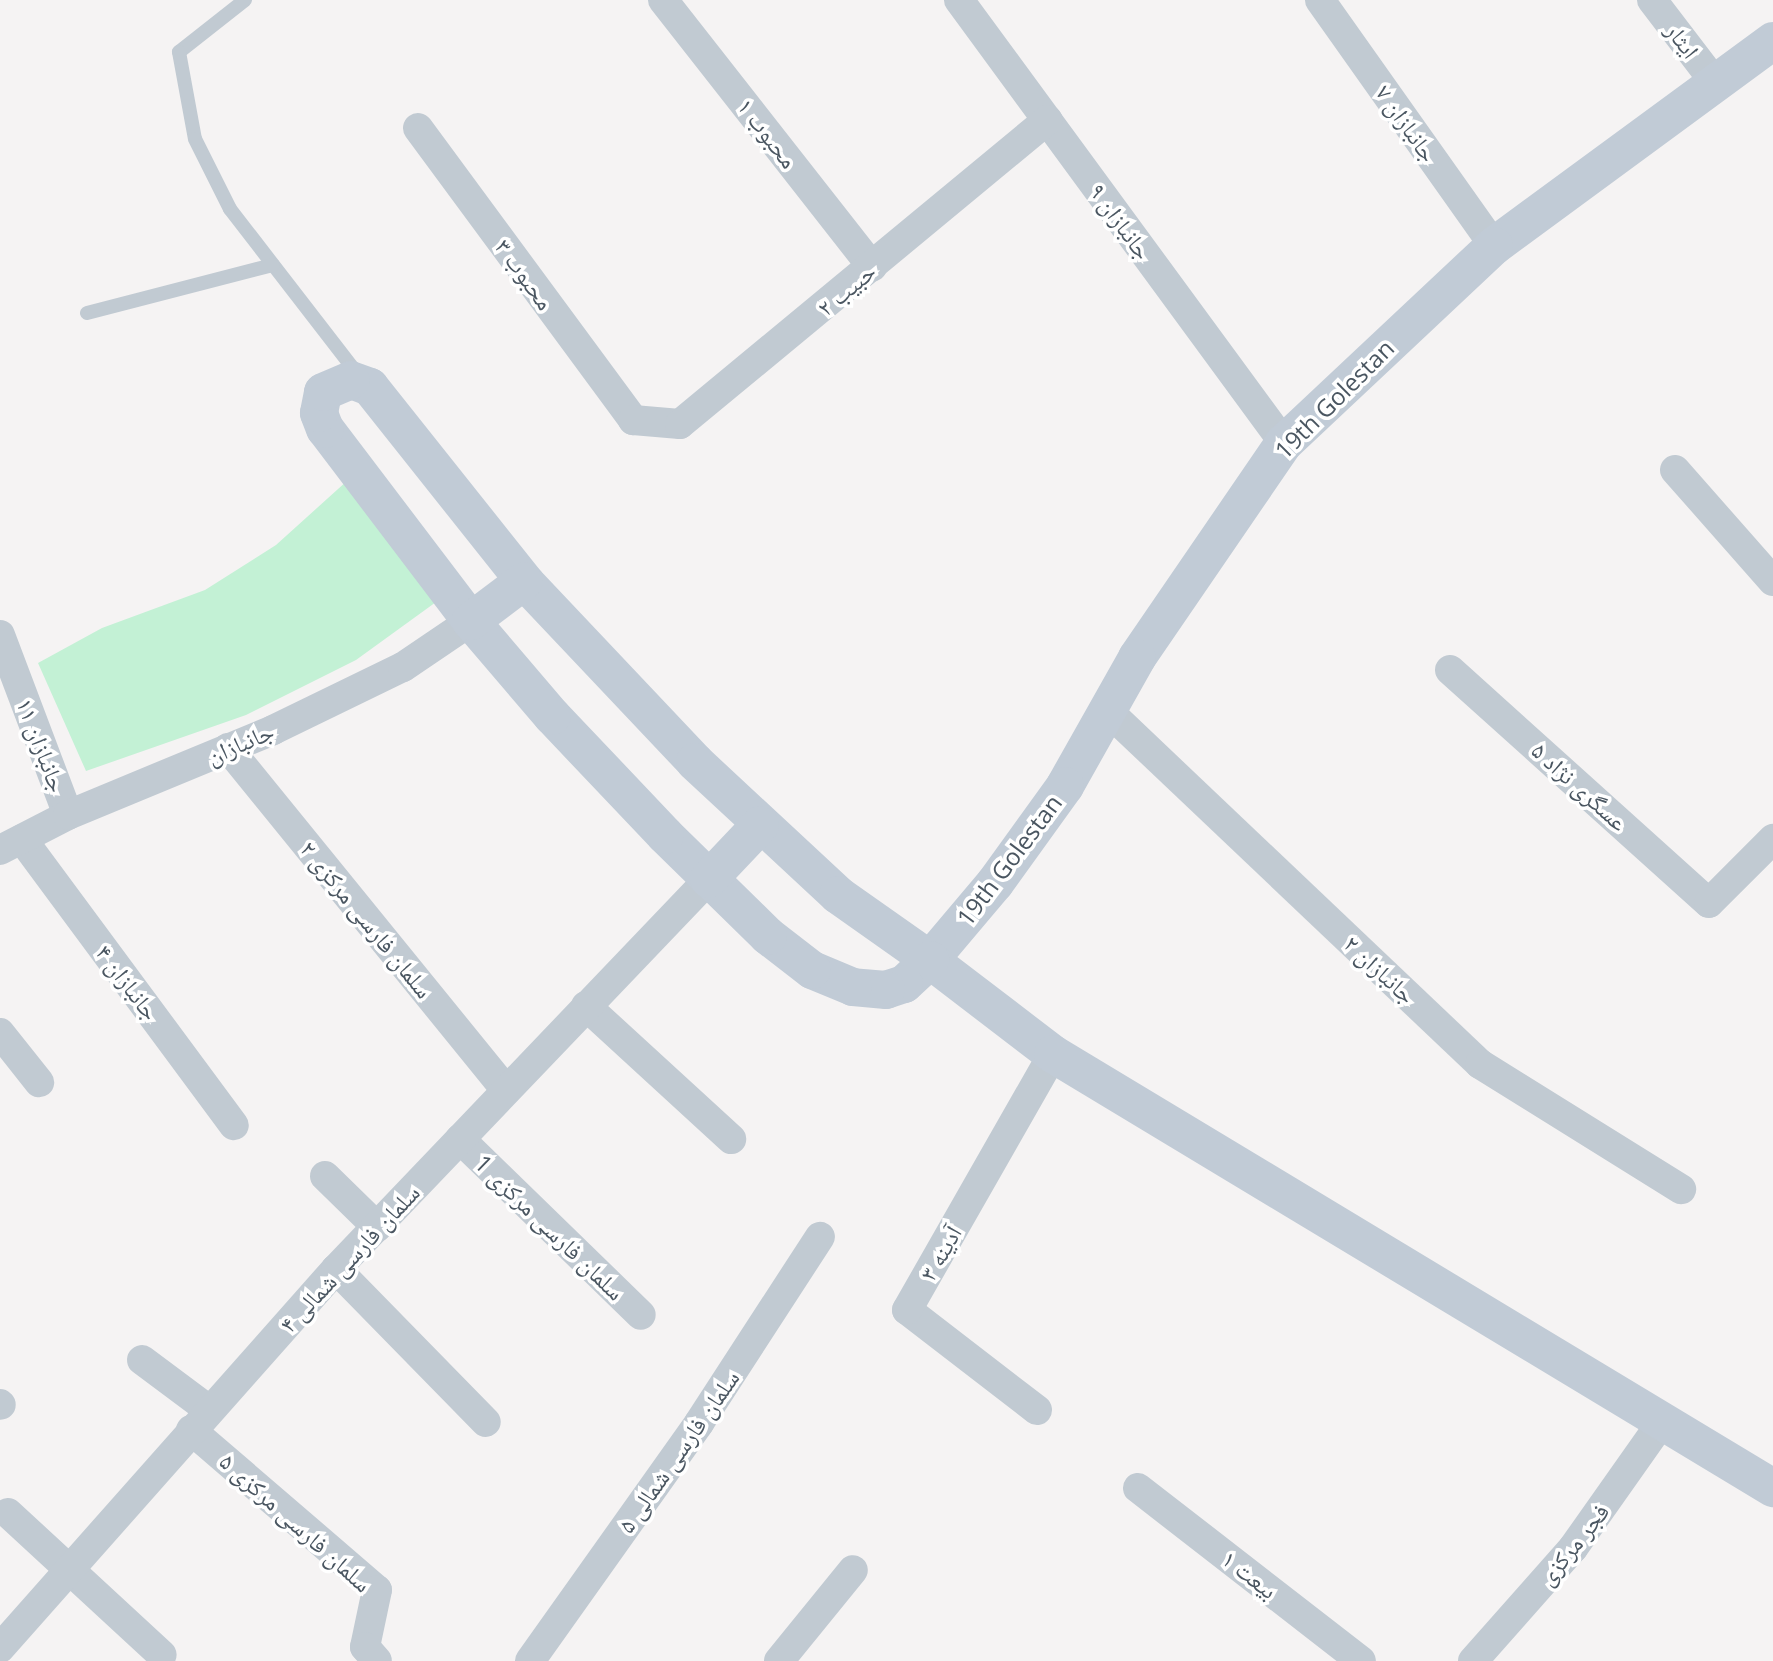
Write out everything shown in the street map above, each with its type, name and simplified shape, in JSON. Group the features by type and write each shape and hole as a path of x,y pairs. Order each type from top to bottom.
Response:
{"main road":[{"name":"19th Golestan","path":"364,382 341,381 323,392 319,413 326,429 471,621 552,716 709,878 790,953 812,970 853,987 895,987 930,960 995,883 1065,786 1137,658 1284,443 1494,246 1714,80 1773,41"},
{"path":"364,382 524,581 584,648 760,825 838,895 930,960 1053,1054 1664,1419 1773,1488"},
{"path":"471,621 524,581"},
{"path":"709,878 760,825"}],"street":[{"name":"محبوب ۱","path":"663,0 873,267"},
{"name":"جانبازان ۹","path":"958,0 1284,443"},
{"name":"جانبازان ۷","path":"1320,0 1494,246"},
{"name":"ایثار","path":"1652,0 1714,80"},
{"name":"حبیب ۲","path":"633,420 680,424 873,267 1047,120"},
{"name":"محبوب ۳","path":"418,128 633,420"},
{"path":"1675,470 1773,581"},
{"name":"جانبازان","path":"11,845 68,815 228,747 402,667 471,621"},
{"name":"جانبازان ۱۱","path":"0,635 68,815"},
{"name":"عسگری نژاد ۵","path":"1450,670 1709,903 1773,839"},
{"name":"جانبازان ۲","path":"1108,711 1480,1064 1681,1189"},
{"name":"سلمان فارسی مرکزی ۲","path":"228,747 506,1090"},
{"name":"جانبازان ۴","path":"11,845 234,1125"},
{"name":"سلمان فارسی شمالی ۴","path":"0,1648 68,1566 336,1269 709,878"},
{"path":"586,1006 731,1139"},
{"path":"0,1033 39,1082"},
{"name":"آدینه ۳","path":"1037,1410 907,1310 1053,1054"},
{"name":"سلمان فارسی مرکزی 1","path":"460,1139 640,1315"},
{"path":"325,1176 377,1227"},
{"name":"سلمان فارسی شمالی ۵","path":"530,1661 699,1423 820,1237"},
{"path":"336,1269 486,1422"},
{"path":"142,1360 200,1420"},
{"name":"فجر مرکزی","path":"1473,1661 1573,1548 1664,1419"},
{"name":"سلمان فارسی مرکزی ۵","path":"200,1420 377,1590 365,1647 377,1661"},
{"name":"بیعت ۱","path":"1138,1488 1361,1661"},
{"path":"8,1513 162,1654"},
{"path":"779,1661 853,1570"}],"lane":[{"path":"246,0 179,52 195,139 230,209 364,382"},
{"path":"87,313 273,265"}],"green space":[{"path":"348,480 454,589 356,660 246,715 86,771 38,663 102,628 205,590 276,545"}]}
